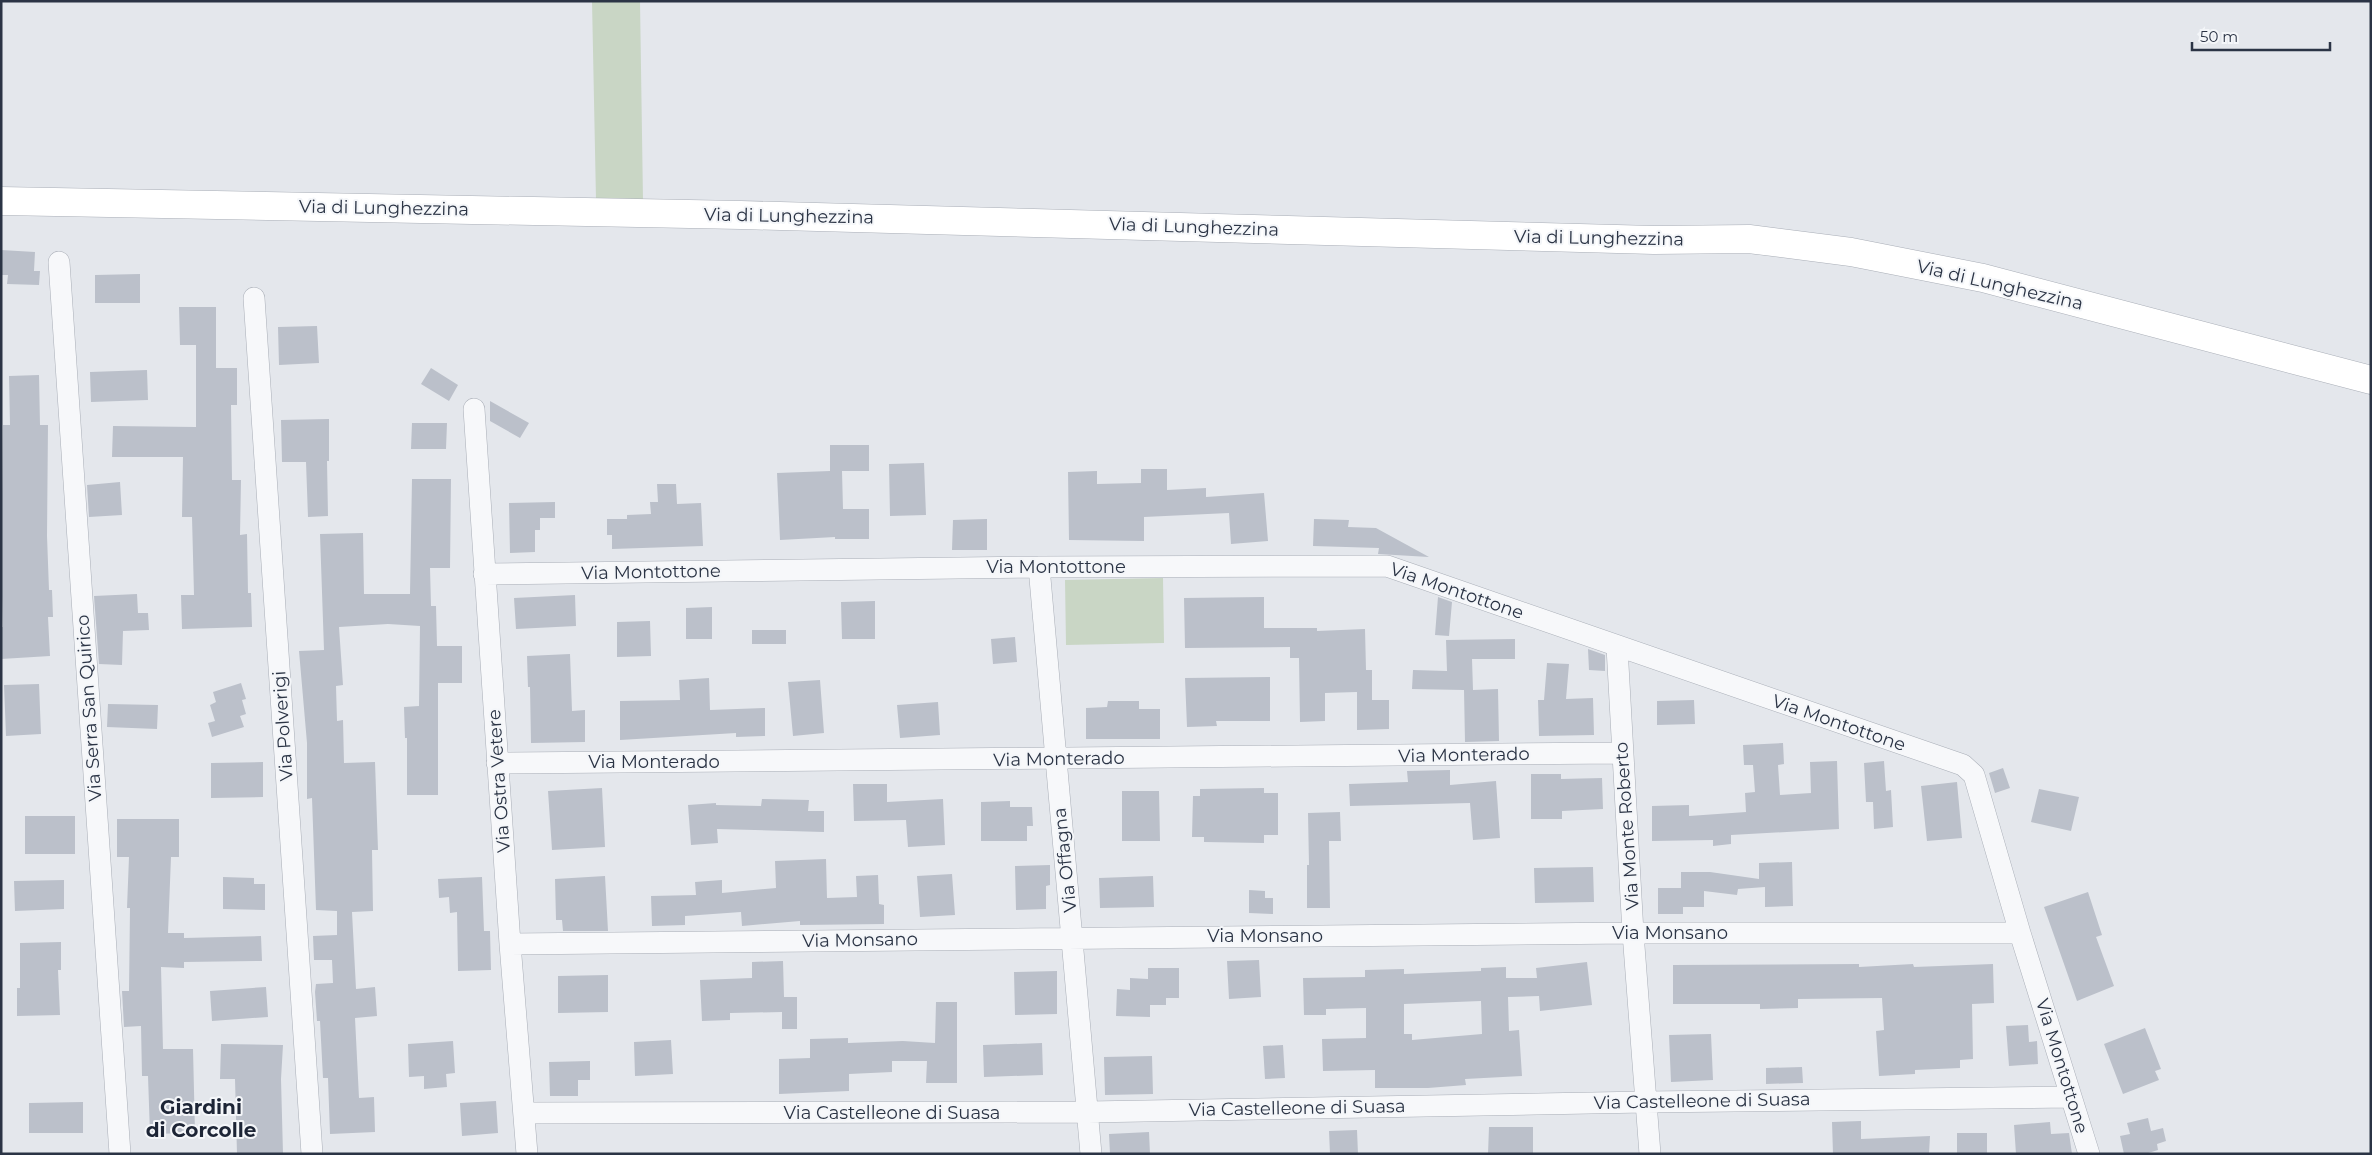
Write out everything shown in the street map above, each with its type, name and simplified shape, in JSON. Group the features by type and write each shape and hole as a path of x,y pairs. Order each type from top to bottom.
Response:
{"street":[{"name":"Via di Lunghezzina","path":"1,201 731,215 1654,240 1749,239 1851,252 1983,278 2371,380"},
{"name":"Via Serra San Quirico","path":"59,262 120,1154"},
{"name":"Via Polverigi","path":"254,298 312,1154"},
{"name":"Via Ostra Vetere","path":"474,409 497,763 527,1154"},
{"name":"Via Montottone","path":"484,574 1039,567 1390,566 1617,647 1967,767 1974,775 2020,933 2089,1154"},
{"name":"Via Offagna","path":"1039,567 1091,1154"},
{"name":"Via Monte Roberto","path":"1617,647 1633,933 1650,1154"},
{"name":"Via Monterado","path":"497,763 1622,753"},
{"name":"Via Monsano","path":"510,944 1072,937 1633,933 2020,933"},
{"name":"Via Castelleone di Suasa","path":"524,1113 1088,1112 2070,1097"}],"green space":[{"path":"592,1 640,1 643,201 596,200"},
{"path":"1163,578 1164,643 1066,645 1065,580"}],"building":[{"path":"1,250 35,252 34,271 40,271 39,285 7,284 8,275 1,275"},
{"path":"140,274 140,303 95,303 95,275"},
{"path":"179,307 216,307 216,368 237,368 237,405 231,405 232,480 241,480 240,535 247,534 248,593 251,593 252,627 182,629 181,595 194,595 192,517 182,517 183,457 112,457 113,426 196,427 196,345 180,345"},
{"path":"317,326 319,363 279,365 278,327"},
{"path":"431,368 458,385 449,401 421,384"},
{"path":"147,370 148,400 91,402 90,372"},
{"path":"39,375 40,425 48,425 47,536 49,590 52,590 53,617 48,617 50,656 1,659 1,627 3,627 1,566 3,425 10,425 9,376"},
{"path":"490,401 529,423 520,438 490,421"},
{"path":"329,419 329,461 327,461 328,516 308,517 306,462 282,462 281,420"},
{"path":"412,423 447,423 446,449 411,449"},
{"path":"830,445 869,445 869,471 842,471 843,509 869,509 869,539 835,539 835,537 780,540 777,473 830,471"},
{"path":"924,463 926,515 890,516 889,464"},
{"path":"1141,469 1167,469 1167,490 1206,488 1206,497 1264,493 1268,541 1231,544 1229,513 1144,517 1144,541 1069,540 1068,472 1097,471 1097,484 1141,483"},
{"path":"412,479 451,479 450,568 430,568 431,606 436,606 437,646 462,646 462,683 438,683 438,795 407,795 407,738 405,738 404,707 419,706 420,626 388,624 339,627 343,685 336,686 337,721 343,720 344,763 375,762 378,850 372,850 373,911 352,912 356,989 375,987 377,1016 355,1018 359,1098 374,1097 375,1132 330,1134 328,1078 323,1078 320,1021 317,1021 315,992 316,984 333,983 332,960 314,960 313,936 337,935 337,911 316,910 312,798 307,799 307,743 299,651 324,650 320,534 363,533 364,594 410,594"},
{"path":"120,482 122,515 89,517 87,485"},
{"path":"657,484 676,484 677,504 701,503 703,546 612,549 612,535 607,535 607,519 627,519 627,515 651,514 650,502 658,502"},
{"path":"555,502 555,518 540,518 540,530 535,530 535,552 510,553 509,503"},
{"path":"987,519 987,550 952,550 953,520"},
{"path":"1314,519 1349,520 1348,527 1376,528 1429,557 1378,554 1379,548 1313,546"},
{"path":"137,594 138,613 148,613 149,630 123,631 122,665 99,664 94,596"},
{"path":"575,595 576,626 516,629 514,598"},
{"path":"1264,597 1264,628 1317,628 1317,631 1365,629 1366,670 1372,670 1372,700 1389,700 1389,729 1357,730 1357,692 1325,693 1325,721 1300,722 1299,658 1290,658 1290,647 1185,648 1184,598"},
{"path":"1438,597 1452,602 1449,636 1435,635"},
{"path":"875,601 875,639 842,639 841,602"},
{"path":"712,607 712,639 686,639 686,608"},
{"path":"650,621 651,656 617,657 617,622"},
{"path":"752,630 786,630 786,644 752,644"},
{"path":"1015,637 1017,662 993,664 991,639"},
{"path":"1515,639 1515,659 1472,659 1473,690 1498,689 1499,741 1465,742 1464,690 1412,689 1413,670 1447,671 1446,640"},
{"path":"1588,649 1605,655 1605,671 1589,670"},
{"path":"570,654 572,711 585,710 585,742 531,743 530,687 528,687 527,656"},
{"path":"1547,663 1569,664 1566,699 1593,698 1594,735 1539,736 1538,700 1544,700"},
{"path":"1270,677 1270,721 1216,721 1217,726 1187,727 1185,678"},
{"path":"709,678 710,710 765,708 765,736 736,737 736,733 620,740 620,701 680,700 679,680"},
{"path":"820,680 824,733 793,736 788,682"},
{"path":"241,683 246,699 242,700 246,714 240,716 244,727 212,737 208,723 215,721 210,705 216,702 213,692"},
{"path":"39,684 41,734 6,736 4,685"},
{"path":"1694,700 1695,724 1657,725 1657,701"},
{"path":"1108,701 1139,701 1139,709 1160,709 1160,739 1086,739 1086,708 1107,707"},
{"path":"938,702 940,735 900,738 897,705"},
{"path":"108,704 158,705 157,729 107,727"},
{"path":"1783,743 1784,764 1778,765 1780,795 1811,793 1810,762 1837,761 1839,829 1731,835 1731,844 1713,846 1713,840 1652,841 1652,806 1689,805 1689,816 1746,812 1745,793 1755,792 1753,765 1744,765 1743,745"},
{"path":"1884,761 1886,791 1891,790 1893,827 1874,829 1873,802 1866,802 1864,763"},
{"path":"263,762 263,797 211,798 211,763"},
{"path":"2003,768 2010,788 1995,793 1989,773"},
{"path":"1450,770 1450,785 1496,781 1500,838 1473,840 1470,803 1350,806 1349,784 1408,782 1407,771"},
{"path":"1531,774 1561,774 1561,779 1602,778 1603,809 1562,811 1562,819 1531,819"},
{"path":"1957,782 1962,838 1927,841 1921,786"},
{"path":"853,784 887,784 887,802 943,799 945,845 908,847 906,820 854,821"},
{"path":"602,788 605,847 552,850 548,791"},
{"path":"1264,788 1264,793 1278,793 1278,835 1264,835 1264,843 1204,842 1204,837 1192,837 1193,796 1200,796 1200,789"},
{"path":"2039,789 2079,797 2071,831 2031,822"},
{"path":"1122,791 1159,791 1160,841 1122,841"},
{"path":"762,799 809,800 808,811 824,811 824,832 717,829 718,843 691,845 688,805 716,803 716,805 761,806"},
{"path":"1010,801 1010,807 1032,807 1033,826 1027,826 1027,841 981,841 981,802"},
{"path":"1340,812 1341,841 1329,841 1330,908 1307,908 1307,865 1309,865 1308,813"},
{"path":"25,816 75,816 75,854 25,854"},
{"path":"117,819 179,819 179,857 171,857 168,933 184,933 184,938 261,936 262,961 184,962 184,968 161,967 163,1049 193,1049 195,1133 150,1134 148,1076 142,1076 141,1026 124,1027 122,991 129,991 130,908 127,908 129,857 117,857"},
{"path":"826,859 827,898 857,897 856,876 878,875 879,904 884,905 884,924 800,925 800,921 742,926 741,912 685,916 685,925 652,926 651,896 696,895 695,882 722,880 722,893 776,888 775,861"},
{"path":"1792,862 1793,906 1765,907 1765,887 1738,889 1737,895 1704,891 1704,907 1683,907 1683,914 1658,914 1658,888 1681,888 1681,872 1710,872 1759,879 1759,863"},
{"path":"1050,865 1050,885 1046,886 1046,909 1016,910 1015,866"},
{"path":"1593,867 1594,902 1535,903 1534,868"},
{"path":"952,874 955,915 920,917 917,876"},
{"path":"605,876 608,931 563,931 562,920 556,920 555,879"},
{"path":"1153,876 1154,907 1100,908 1099,878"},
{"path":"223,877 254,878 254,884 265,884 265,910 223,909"},
{"path":"482,877 484,931 490,931 491,970 458,971 457,912 450,913 449,897 439,898 438,879"},
{"path":"64,880 64,909 15,911 14,881"},
{"path":"1249,890 1265,891 1265,898 1273,898 1273,914 1249,913"},
{"path":"2088,892 2102,935 2096,937 2114,986 2077,1001 2044,907"},
{"path":"61,942 61,970 58,970 60,1015 17,1016 17,988 20,988 20,943"},
{"path":"1259,960 1261,997 1229,999 1227,961"},
{"path":"783,961 784,997 797,997 797,1029 782,1029 782,1012 730,1013 730,1020 702,1021 700,980 752,978 752,962"},
{"path":"1587,962 1592,1005 1540,1011 1539,996 1508,997 1509,1031 1519,1030 1522,1076 1465,1079 1466,1085 1428,1088 1375,1088 1375,1070 1323,1071 1322,1039 1366,1038 1366,1008 1326,1009 1326,1015 1304,1015 1303,978 1365,977 1365,970 1404,969 1404,974 1481,971 1481,968 1506,967 1506,978 1537,978 1536,968","holes":["1481,1001 1482,1034 1412,1040 1412,1034 1404,1034 1404,1004"]},
{"path":"1859,964 1859,967 1913,964 1914,967 1993,964 1994,1003 1972,1004 1973,1059 1960,1060 1960,1068 1915,1070 1915,1074 1879,1076 1876,1031 1884,1030 1882,998 1798,999 1798,1008 1760,1009 1760,1004 1673,1004 1673,965"},
{"path":"1148,968 1179,968 1179,998 1166,998 1166,1005 1150,1005 1150,1017 1116,1016 1117,989 1130,990 1130,978 1148,979"},
{"path":"1057,971 1057,1014 1015,1015 1014,972"},
{"path":"608,975 608,1012 558,1013 558,976"},
{"path":"266,987 268,1017 212,1021 210,991"},
{"path":"936,1002 957,1002 957,1083 926,1083 927,1061 892,1061 892,1072 849,1074 849,1091 779,1094 779,1059 810,1058 810,1039 848,1038 848,1043 903,1041 935,1043"},
{"path":"2028,1025 2029,1042 2037,1041 2038,1064 2009,1066 2006,1026"},
{"path":"2145,1028 2161,1069 2155,1071 2159,1080 2123,1094 2104,1044"},
{"path":"1711,1034 1713,1080 1671,1082 1669,1035"},
{"path":"671,1040 673,1074 635,1076 634,1042"},
{"path":"453,1041 455,1073 446,1074 447,1087 424,1089 424,1076 409,1077 408,1044"},
{"path":"1042,1043 1043,1075 984,1077 983,1045"},
{"path":"221,1044 283,1045 281,1079 283,1154 237,1154 235,1079 220,1079"},
{"path":"1283,1045 1285,1078 1265,1079 1263,1046"},
{"path":"1152,1056 1153,1094 1105,1095 1104,1057"},
{"path":"590,1061 590,1080 578,1080 578,1096 550,1096 549,1062"},
{"path":"1802,1067 1803,1083 1766,1084 1766,1068"},
{"path":"496,1101 498,1133 462,1136 460,1103"},
{"path":"83,1102 83,1133 29,1133 29,1103"},
{"path":"2148,1118 2151,1131 2163,1128 2166,1141 2157,1144 2158,1150 2145,1154 2124,1154 2120,1136 2130,1134 2127,1123"},
{"path":"1861,1121 1861,1139 1930,1136 1929,1154 1833,1154 1832,1122"},
{"path":"2050,1122 2051,1134 2069,1133 2072,1154 2016,1154 2014,1125"},
{"path":"1489,1127 1533,1127 1533,1154 1488,1154"},
{"path":"1357,1130 1358,1154 1330,1154 1329,1131"},
{"path":"1149,1132 1150,1154 1110,1154 1109,1134"},
{"path":"1957,1133 1987,1133 1987,1154 1957,1154"}],"district":[{"name":"Giardini di Corcolle","path":"201,1118"}]}
